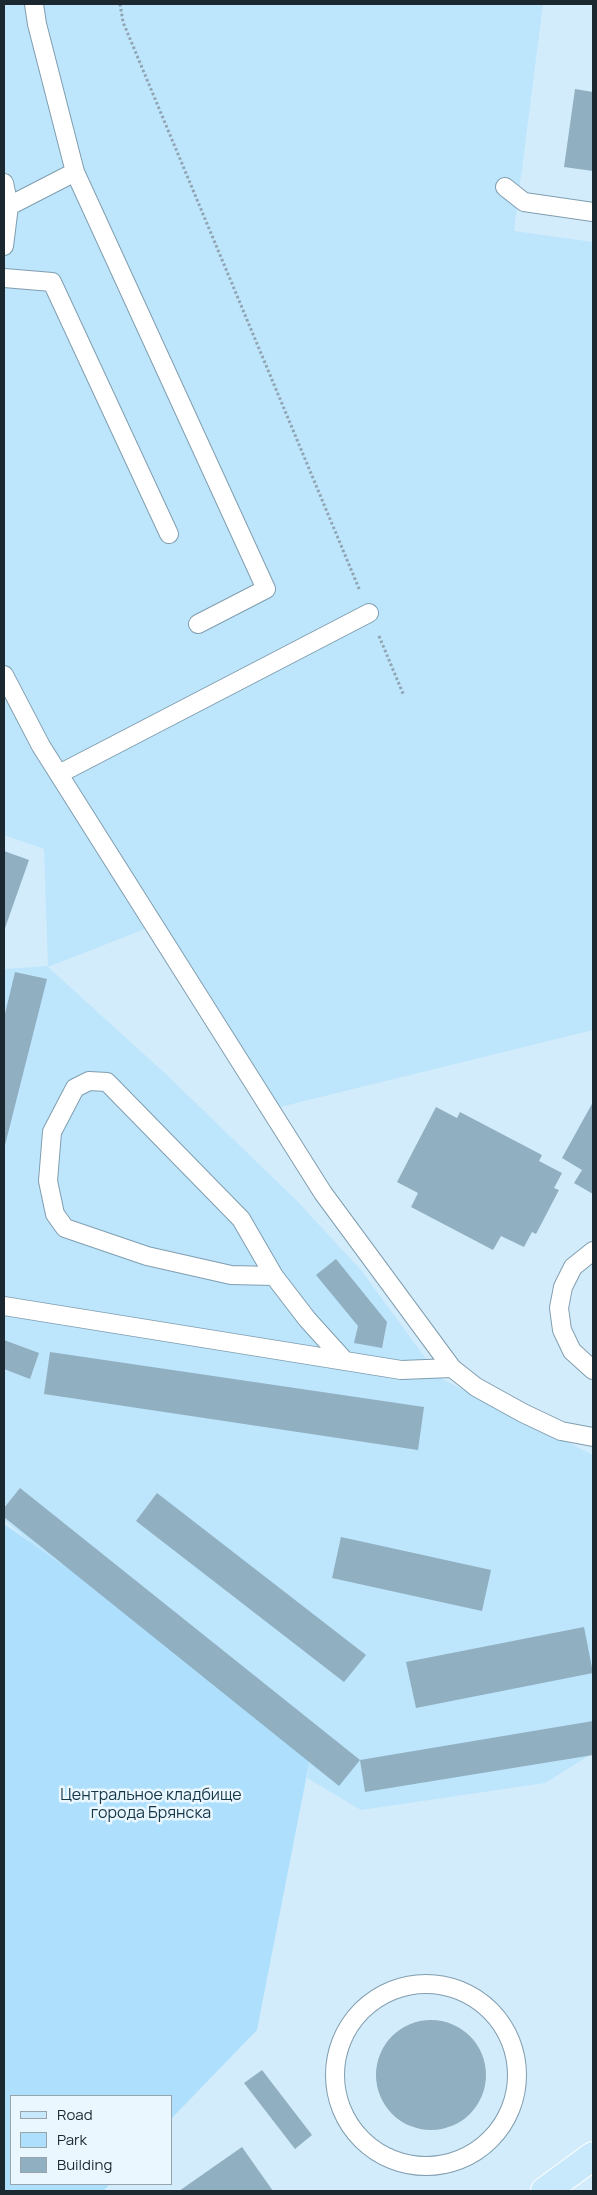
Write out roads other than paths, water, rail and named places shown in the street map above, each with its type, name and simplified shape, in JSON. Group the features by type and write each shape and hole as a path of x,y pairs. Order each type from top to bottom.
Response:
{"main road":[{"path":"545,2191 593,2156"}],"lane":[{"path":"34,4 37,24 75,172 266,589 198,624"},
{"path":"8,206 75,172"},
{"path":"4,182 8,206 4,246"},
{"path":"505,187 524,202 593,212"},
{"path":"4,278 52,282 169,534"},
{"path":"59,774 369,612"},
{"path":"4,675 41,746 322,1193 452,1368 476,1387 522,1414 561,1431 593,1437"},
{"path":"274,1276 231,1274 147,1256 65,1228 55,1214 48,1181 52,1132 75,1088 89,1081 106,1082 241,1219 274,1276 307,1319 344,1360"},
{"path":"593,1251 573,1268 563,1287 559,1308 562,1330 572,1351 593,1370"},
{"path":"4,1306 401,1370 452,1368"},
{"path":"426,1983 457,1988 484,2003 505,2027 516,2056 518,2086 510,2114 493,2139 469,2156 451,2163 441,2166 412,2166 384,2156 360,2139 343,2114 335,2086 336,2056 348,2027 368,2004 396,1988 426,1983"}],"park label":[{"name":"Центральное кладбище города Брянска","path":"151,1805"}]}
